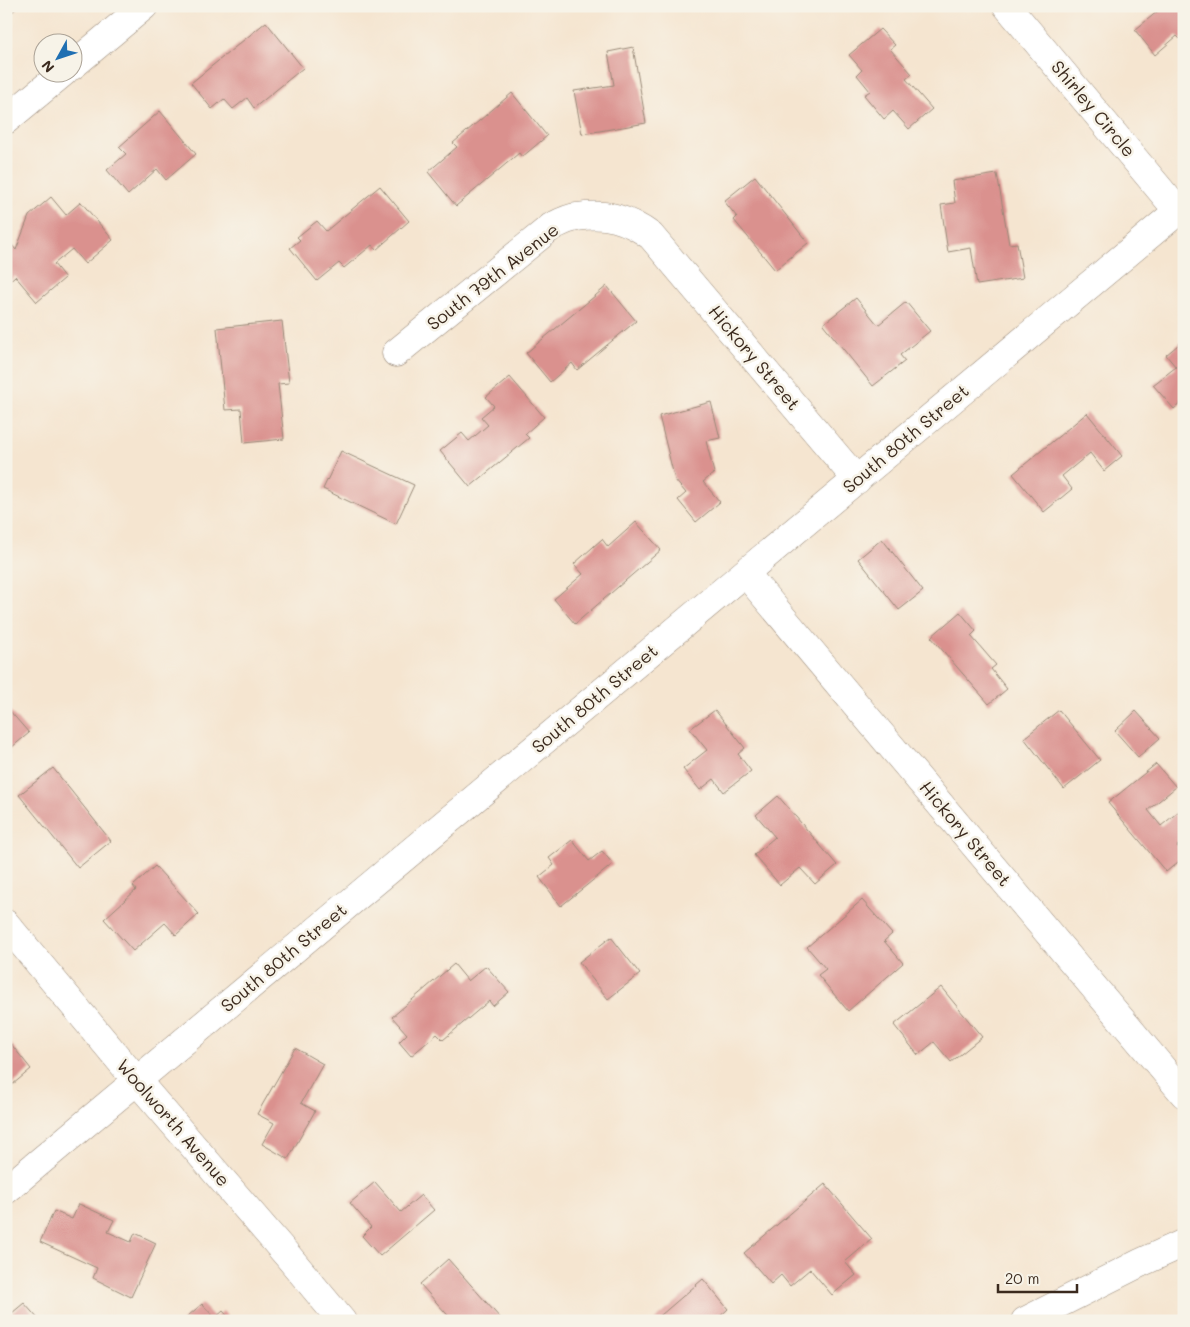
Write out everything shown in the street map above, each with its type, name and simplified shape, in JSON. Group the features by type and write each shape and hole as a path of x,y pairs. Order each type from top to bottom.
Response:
{"street":[{"path":"82,58 144,6"},
{"name":"Shirley Circle","path":"1007,6 1181,209"},
{"path":"6,120 52,82"},
{"name":"South 80th Street","path":"6,1190 1181,209"},
{"name":"South 79th Avenue","path":"396,353 551,227 576,217 602,216 621,219 639,227 651,236"},
{"name":"Hickory Street","path":"651,236 857,480"},
{"name":"Hickory Street","path":"746,574 1184,1094"},
{"name":"Woolworth Avenue","path":"6,924 342,1321"},
{"path":"1025,1321 1184,1243"}],"building":[{"path":"6,6 19,6 6,17"},
{"path":"1164,6 1184,6 1184,43 1177,36 1155,55 1135,30"},
{"path":"266,22 303,68 254,108 247,98 233,109 224,99 212,109 191,83"},
{"path":"880,29 895,45 890,49 912,74 906,79 932,109 909,129 893,111 884,119 864,95 870,91 857,75 862,70 849,55"},
{"path":"633,47 646,123 582,134 574,91 614,85 608,52"},
{"path":"512,93 547,136 522,157 519,153 456,206 428,172 457,147 453,143"},
{"path":"160,111 196,154 166,180 157,169 128,195 107,170 126,154 119,147"},
{"path":"997,174 1009,244 1017,243 1023,278 977,285 971,248 948,252 941,205 955,203 952,181"},
{"path":"755,176 808,243 775,270 734,220 737,217 724,201"},
{"path":"380,186 409,221 376,250 372,245 344,268 339,263 317,281 290,248 300,240 297,237 317,221 326,231"},
{"path":"51,197 66,215 81,202 113,240 85,264 72,249 54,264 65,278 37,302 15,276 6,284 6,238 16,250 29,216"},
{"path":"607,286 636,321 577,370 572,363 550,382 526,353"},
{"path":"856,298 878,325 906,302 930,331 900,355 905,361 873,386 823,324"},
{"path":"282,321 289,383 278,384 284,439 244,443 241,409 225,410 217,328"},
{"path":"1184,340 1184,400 1174,409 1153,385 1176,367 1166,355"},
{"path":"510,377 544,417 525,434 529,438 470,487 440,451 462,433 469,441 488,425 481,417 494,406 486,397"},
{"path":"711,402 720,438 706,441 714,473 703,482 720,502 696,522 678,500 686,493 675,480 659,416"},
{"path":"1087,413 1122,456 1104,471 1090,453 1062,476 1072,489 1044,512 1013,474"},
{"path":"341,451 414,485 396,524 323,489"},
{"path":"636,522 661,550 575,624 554,599 583,574 574,564 602,539 608,547"},
{"path":"882,539 923,591 899,610 858,559"},
{"path":"960,612 976,631 971,636 996,665 991,669 1007,689 989,704 931,637"},
{"path":"9,710 29,733 6,752 6,712"},
{"path":"715,710 745,748 738,754 751,771 724,792 714,779 700,790 683,769 707,750 690,729"},
{"path":"1059,710 1100,760 1064,789 1024,738"},
{"path":"1136,711 1160,738 1138,757 1115,731"},
{"path":"1156,764 1176,787 1148,810 1161,826 1184,807 1184,841 1177,846 1184,854 1184,857 1166,872 1108,803"},
{"path":"53,768 111,841 78,868 19,795"},
{"path":"778,796 837,865 815,884 800,868 780,885 754,855 775,837 756,815"},
{"path":"572,840 589,861 602,851 613,864 561,906 539,877 554,865 549,858"},
{"path":"155,866 199,914 176,935 165,923 133,951 104,919 136,890 133,886"},
{"path":"862,900 892,934 884,941 903,963 848,1011 818,975 826,969 807,947"},
{"path":"611,937 640,974 608,999 579,962"},
{"path":"454,964 468,981 486,966 509,992 493,1006 489,1001 443,1040 437,1034 411,1056 399,1042 407,1034 392,1017"},
{"path":"941,987 982,1037 951,1062 934,1042 918,1055 894,1025"},
{"path":"11,1044 31,1069 6,1090 6,1048"},
{"path":"295,1048 323,1064 301,1103 315,1111 288,1159 262,1144 274,1123 257,1114"},
{"path":"375,1182 401,1212 421,1195 434,1210 380,1256 362,1236 371,1227 350,1203"},
{"path":"825,1184 872,1239 845,1262 856,1275 832,1295 810,1269 790,1286 781,1275 771,1284 744,1253"},
{"path":"79,1204 114,1220 108,1232 131,1242 135,1233 156,1243 131,1297 93,1278 97,1268 40,1242 54,1211 72,1219"},
{"path":"448,1259 501,1319 498,1321 453,1321 420,1284"},
{"path":"703,1279 728,1309 715,1321 654,1321"},
{"path":"24,1303 40,1321 6,1321 6,1318"},
{"path":"202,1304 215,1318 223,1311 232,1321 182,1321"}]}
